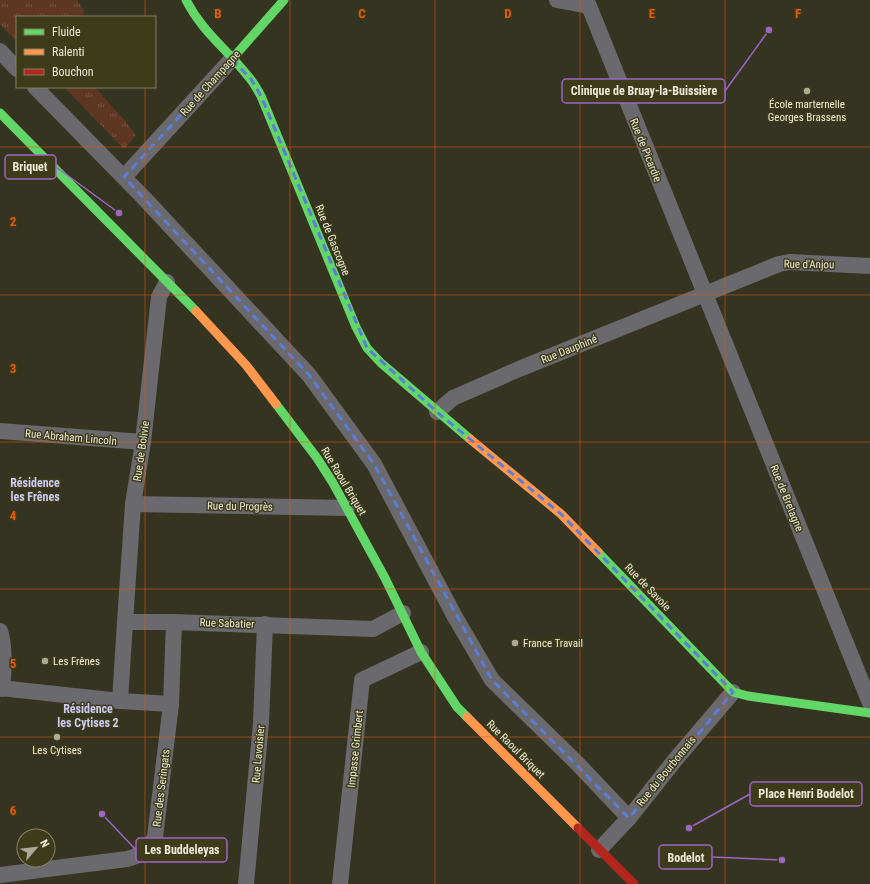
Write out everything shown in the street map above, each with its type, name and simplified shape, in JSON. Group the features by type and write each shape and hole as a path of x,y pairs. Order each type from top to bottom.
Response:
{"street":[{"name":"Rue de Gascogne","path":"186,0 202,27 251,79 260,96 356,327 367,348 381,363 437,412"},
{"name":"Rue de Champagne","path":"124,177 284,0"},
{"name":"Rue de Picardie","path":"557,0 589,6 705,293"},
{"path":"0,51 16,68"},
{"path":"36,88 124,177 309,375 374,464 455,617 492,680 577,763 629,818"},
{"name":"Rue Raoul Briquet","path":"1,121 167,282 225,341 266,388 317,458 347,508 403,613 421,652 457,707 634,884"},
{"name":"Rue d'Anjou","path":"705,293 779,264 789,262 870,266"},
{"name":"Rue de Bolivie","path":"126,622 133,504 143,442 159,297 167,282"},
{"name":"Rue Dauphiné","path":"437,412 453,398 511,372 705,293"},
{"name":"Rue de Bretagne","path":"705,293 870,703"},
{"name":"Rue de Savoie","path":"437,412 561,514 732,692"},
{"name":"Rue Abraham Lincoln","path":"0,431 143,442"},
{"name":"Rue du Progrès","path":"133,504 347,508"},
{"name":"Rue Sabatier","path":"126,622 265,624 373,629 403,613"},
{"path":"120,701 126,622"},
{"name":"Rue des Seringats","path":"0,875 127,858 139,855 149,848 155,838 171,704 174,622"},
{"name":"Rue Lavoisier","path":"246,884 261,723 265,624"},
{"path":"0,631 2,638 4,674 1,689 120,701 171,704"},
{"name":"Impasse Grimbert","path":"340,884 362,680 421,652"},
{"path":"732,692 748,696 870,713"},
{"name":"Rue du Bourbonnais","path":"599,850 629,818 732,692"}],"highlighted area":[{"path":"232,59 251,79 261,96 367,348 437,412 561,514 733,692 629,818 492,680 374,464 309,375 124,177"}],"green space":[{"path":"0,0 77,0 84,10 83,16 16,16 16,41 0,24"},
{"path":"65,88 96,88 136,135 124,149"}],"traffic: fast":[{"path":"186,0 207,31 249,77 261,96 356,327 367,348 381,363 470,439"},
{"path":"232,59 284,0"},
{"path":"0,113 196,311"},
{"path":"276,404 317,458 333,483 385,578 421,652 457,707 467,717"},
{"path":"598,552 733,692 748,696 870,713"}],"traffic: slow":[{"path":"196,311 246,365 276,404"},
{"path":"470,439 561,514 598,552"},
{"path":"467,717 578,828"}],"traffic: jam":[{"path":"578,828 634,884"}],"place":[{"name":"Clinique de Bruay-la-Buissière","path":"769,30"},
{"name":"École marternelle Georges Brassens","path":"807,91"},
{"name":"Briquet","path":"119,213"},
{"name":"France Travail","path":"515,643"},
{"name":"Les Frênes","path":"45,661"},
{"name":"Les Cytises","path":"57,737"},
{"name":"Les Buddeleyas","path":"102,814"},
{"name":"Place Henri Bodelot","path":"689,828"},
{"name":"Bodelot","path":"782,860"}],"district":[{"name":"Résidence les Frênes","path":"35,490"},
{"name":"Résidence les Cytises 2","path":"88,716"}]}
